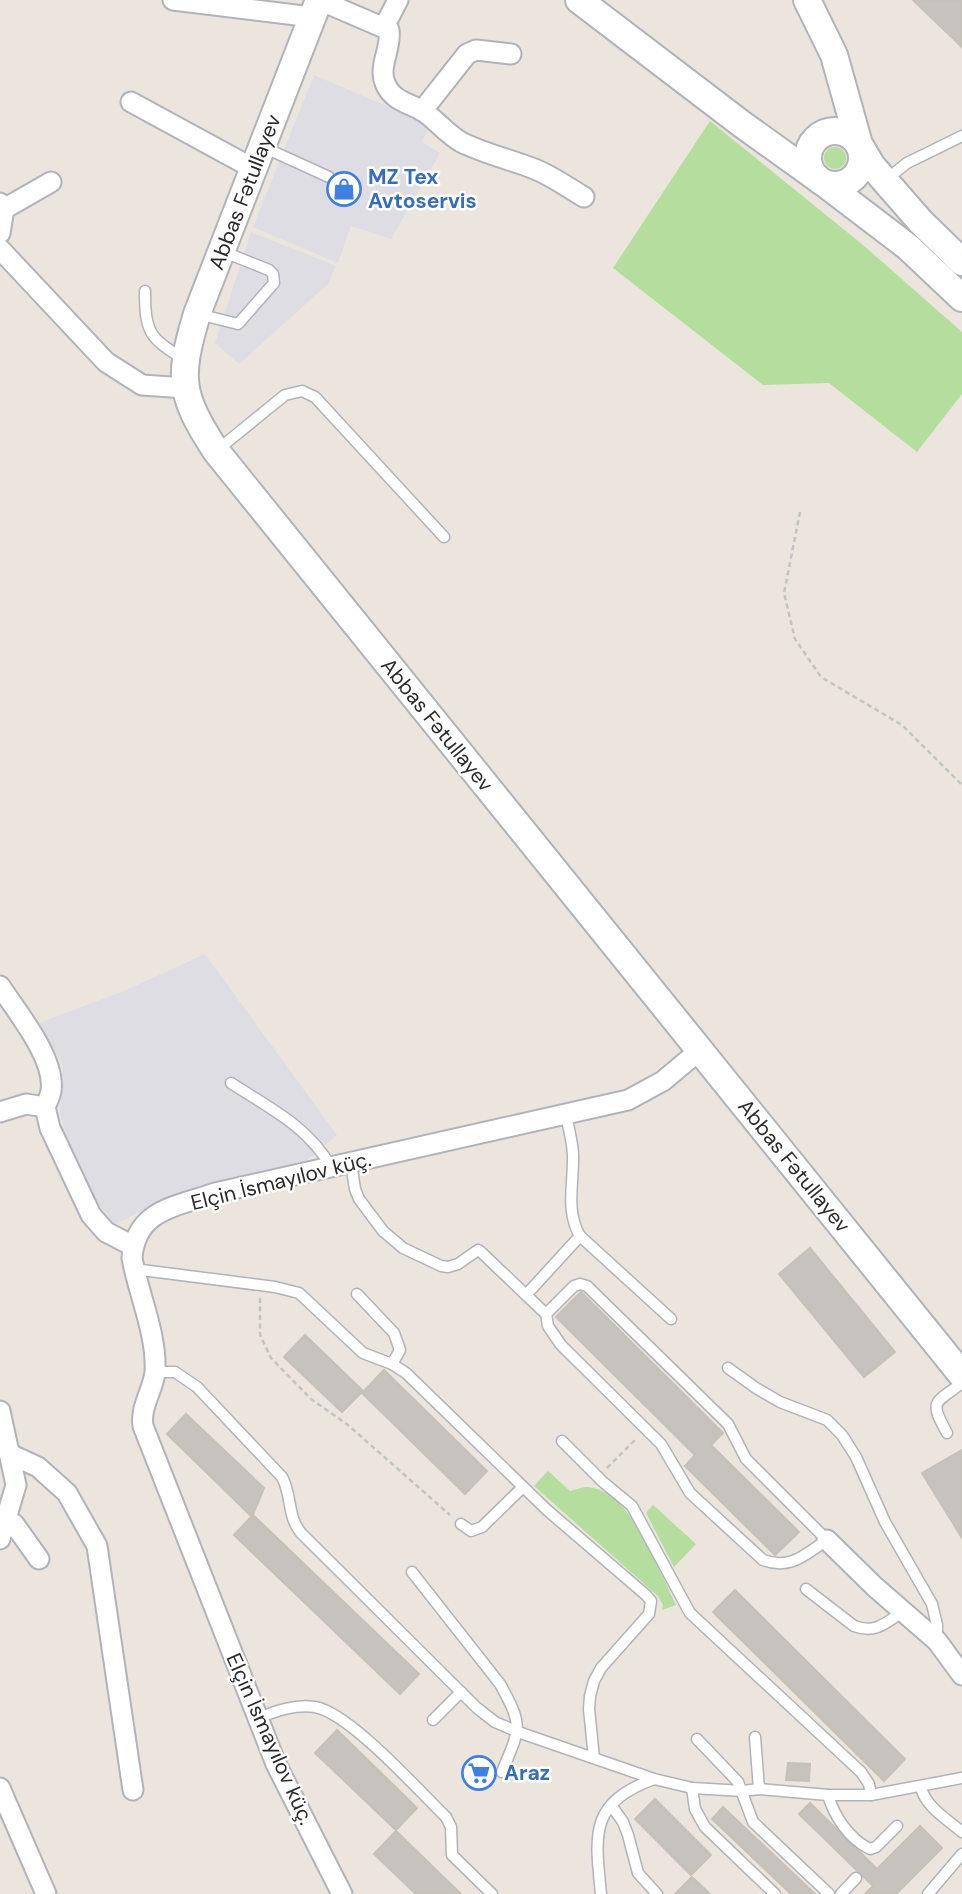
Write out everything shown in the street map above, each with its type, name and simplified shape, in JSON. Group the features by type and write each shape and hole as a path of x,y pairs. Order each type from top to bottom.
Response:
{"main road":[{"path":"579,0 908,247 962,298"},
{"path":"807,0 841,75 862,161 855,177 840,185 820,180 808,162 812,144 835,114 839,102 841,75"},
{"name":"Abbas Fətullayev","path":"317,6 197,314 185,361 185,388 190,407 216,451 962,1375"},
{"path":"743,125 791,141 804,141 826,132 845,132 859,145 920,222 962,262"}],"street":[{"path":"173,0 317,6 384,27 389,30 390,39 383,69 384,82 391,94 422,111 457,139 535,169 584,197"},
{"path":"384,27 398,0"},
{"path":"422,111 467,54 476,50 512,54"},
{"path":"131,102 258,158"},
{"path":"0,233 2,206 51,182"},
{"path":"0,249 106,362 142,385 185,388"},
{"path":"0,986 33,1035 48,1066 51,1092 45,1107 50,1128 91,1215 106,1232 133,1246"},
{"name":"Elçin İsmayılov küç.","path":"342,1894 276,1764 143,1426 144,1406 155,1372 154,1349 134,1269 133,1246 141,1228 151,1217 215,1193 628,1100 663,1081 701,1050"},
{"path":"0,1112 26,1104 45,1107"},
{"path":"0,1411 16,1485 3,1530"},
{"path":"10,1454 37,1467 67,1493 97,1546 132,1790"},
{"path":"3,1530 14,1524 39,1559"},
{"path":"827,1540 902,1612 937,1641 962,1675"},
{"path":"0,1788 46,1894"}],"lane":[{"path":"885,181 906,163 962,136"},
{"path":"258,158 329,177"},
{"path":"197,314 238,324 274,283 273,274 269,270 222,251"},
{"path":"145,291 145,321 153,337 185,361"},
{"path":"216,451 285,395 302,391 315,397 444,537"},
{"path":"231,1083 302,1129 321,1148 331,1167"},
{"path":"566,1116 573,1150 570,1206 580,1237 671,1319"},
{"path":"351,1163 359,1199 383,1231 397,1243 441,1266 458,1264 478,1250 546,1314 548,1326 561,1345 661,1444 690,1493 763,1560 777,1565 791,1563 827,1540 746,1459 728,1424 587,1286 574,1286 546,1314"},
{"path":"526,1295 580,1237"},
{"path":"134,1269 259,1284 299,1293 363,1353 392,1364 406,1373 523,1487 651,1601 649,1614 601,1668 594,1681 589,1709 594,1758"},
{"path":"357,1294 394,1333 400,1350 392,1364"},
{"path":"728,1368 780,1402 828,1420 842,1435 856,1457 885,1522 932,1604 937,1625 937,1641"},
{"path":"155,1372 175,1372 197,1387 282,1477 289,1490 291,1515 301,1533 477,1708 495,1722 654,1779 692,1788 871,1795 962,1778"},
{"path":"947,1433 935,1412 935,1406 937,1401 962,1383"},
{"path":"562,1441 632,1506 690,1613 861,1772 869,1784 871,1795"},
{"path":"461,1524 471,1531 482,1527 523,1487"},
{"path":"412,1572 500,1684 514,1712 518,1732 502,1772"},
{"path":"806,1589 863,1630 874,1630 902,1612"},
{"path":"433,1720 461,1692"},
{"path":"258,1718 300,1706 318,1707 333,1714 361,1735 446,1817 451,1827 452,1856 492,1894"},
{"path":"755,1737 759,1789"},
{"path":"696,1740 725,1768 743,1791 754,1822 829,1894"},
{"path":"601,1894 597,1832 601,1819 623,1793 654,1779"},
{"path":"921,1786 922,1795 962,1832"},
{"path":"692,1788 695,1809 705,1827 775,1894"},
{"path":"828,1795 840,1822 870,1849 876,1847 897,1826"},
{"path":"611,1805 623,1822 638,1873 657,1894"},
{"path":"928,1894 962,1854"},
{"path":"841,1894 856,1878"}],"path":[{"path":"800,512 784,593 795,639 821,677 902,725 962,785"},
{"path":"259,1284 260,1335 271,1358 311,1399 348,1425 461,1524"},
{"path":"598,1477 647,1429"}],"shaded area":[{"name":"MZ Tex Avtoservis","path":"314,75 429,124 422,142 440,153 391,239 351,226 338,263 253,227"},
{"path":"251,232 336,266 328,284 239,364 215,343"},
{"path":"205,954 337,1135 300,1166 166,1199 112,1226 72,1159 60,1112 63,1066 39,1023 124,991"}],"green space":[{"path":"710,121 863,245 962,332 962,394 917,452 829,383 763,385 613,268"},
{"path":"831,147 839,147 846,154 846,162 839,169 831,169 824,162 824,154"},
{"path":"548,1471 570,1491 586,1487 602,1491 617,1501 642,1534 676,1605 662,1610 663,1605 658,1596 534,1486"},
{"path":"653,1505 696,1544 674,1567 646,1513"}],"building":[{"path":"913,0 962,0 962,47"},
{"path":"810,1248 895,1352 864,1377 779,1274"},
{"path":"581,1292 723,1433 711,1445 799,1532 775,1555 685,1466 695,1455 556,1317"},
{"path":"305,1335 363,1391 342,1412 284,1357"},
{"path":"384,1370 487,1471 465,1494 362,1393"},
{"path":"186,1414 264,1488 252,1517 167,1434"},
{"path":"962,1450 962,1538 922,1473"},
{"path":"253,1515 419,1674 400,1694 234,1535"},
{"path":"735,1590 905,1759 884,1781 713,1612"},
{"path":"337,1730 417,1808 396,1830 315,1753"},
{"path":"788,1763 810,1764 809,1781 786,1780"},
{"path":"655,1799 711,1855 691,1875 635,1819"},
{"path":"810,1803 877,1869 920,1826 942,1848 896,1894 865,1894 873,1886 799,1814"},
{"path":"723,1807 815,1894 791,1894 712,1819"},
{"path":"396,1831 461,1894 416,1894 374,1854"},
{"path":"692,1877 710,1894 675,1894"}],"place":[{"name":"MZ Tex Avtoservis","path":"344,189"},
{"name":"Araz","path":"479,1773"}]}
